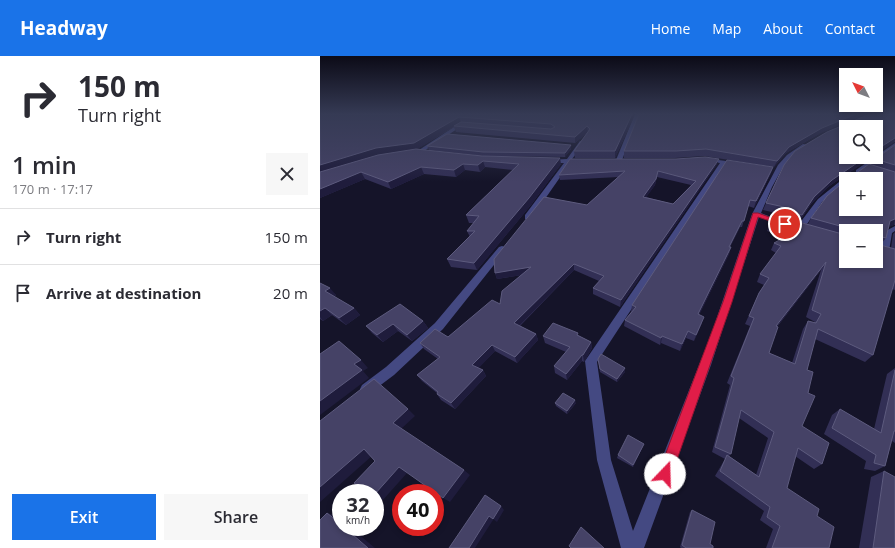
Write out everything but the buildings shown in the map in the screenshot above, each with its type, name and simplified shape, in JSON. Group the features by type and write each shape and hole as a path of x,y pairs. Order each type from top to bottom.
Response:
{"street":[{"path":"433,153 416,152 441,137"},
{"path":"520,227 585,137"},
{"path":"619,160 628,137"},
{"path":"635,548 671,460 727,302 756,214 773,170 789,155 816,140"},
{"path":"860,172 868,168 895,145"},
{"path":"572,146 579,147"},
{"path":"696,159 748,166"},
{"path":"539,160 590,161"},
{"path":"612,160 626,160"},
{"path":"630,548 604,460 591,361 724,162"},
{"path":"756,214 804,229 810,212 828,191 839,184"},
{"path":"886,251 888,232 895,228"},
{"path":"358,395 390,371 439,326 510,239"},
{"path":"883,250 895,254"}],"route":[{"path":"665,474 727,302 756,214 785,224"}]}
